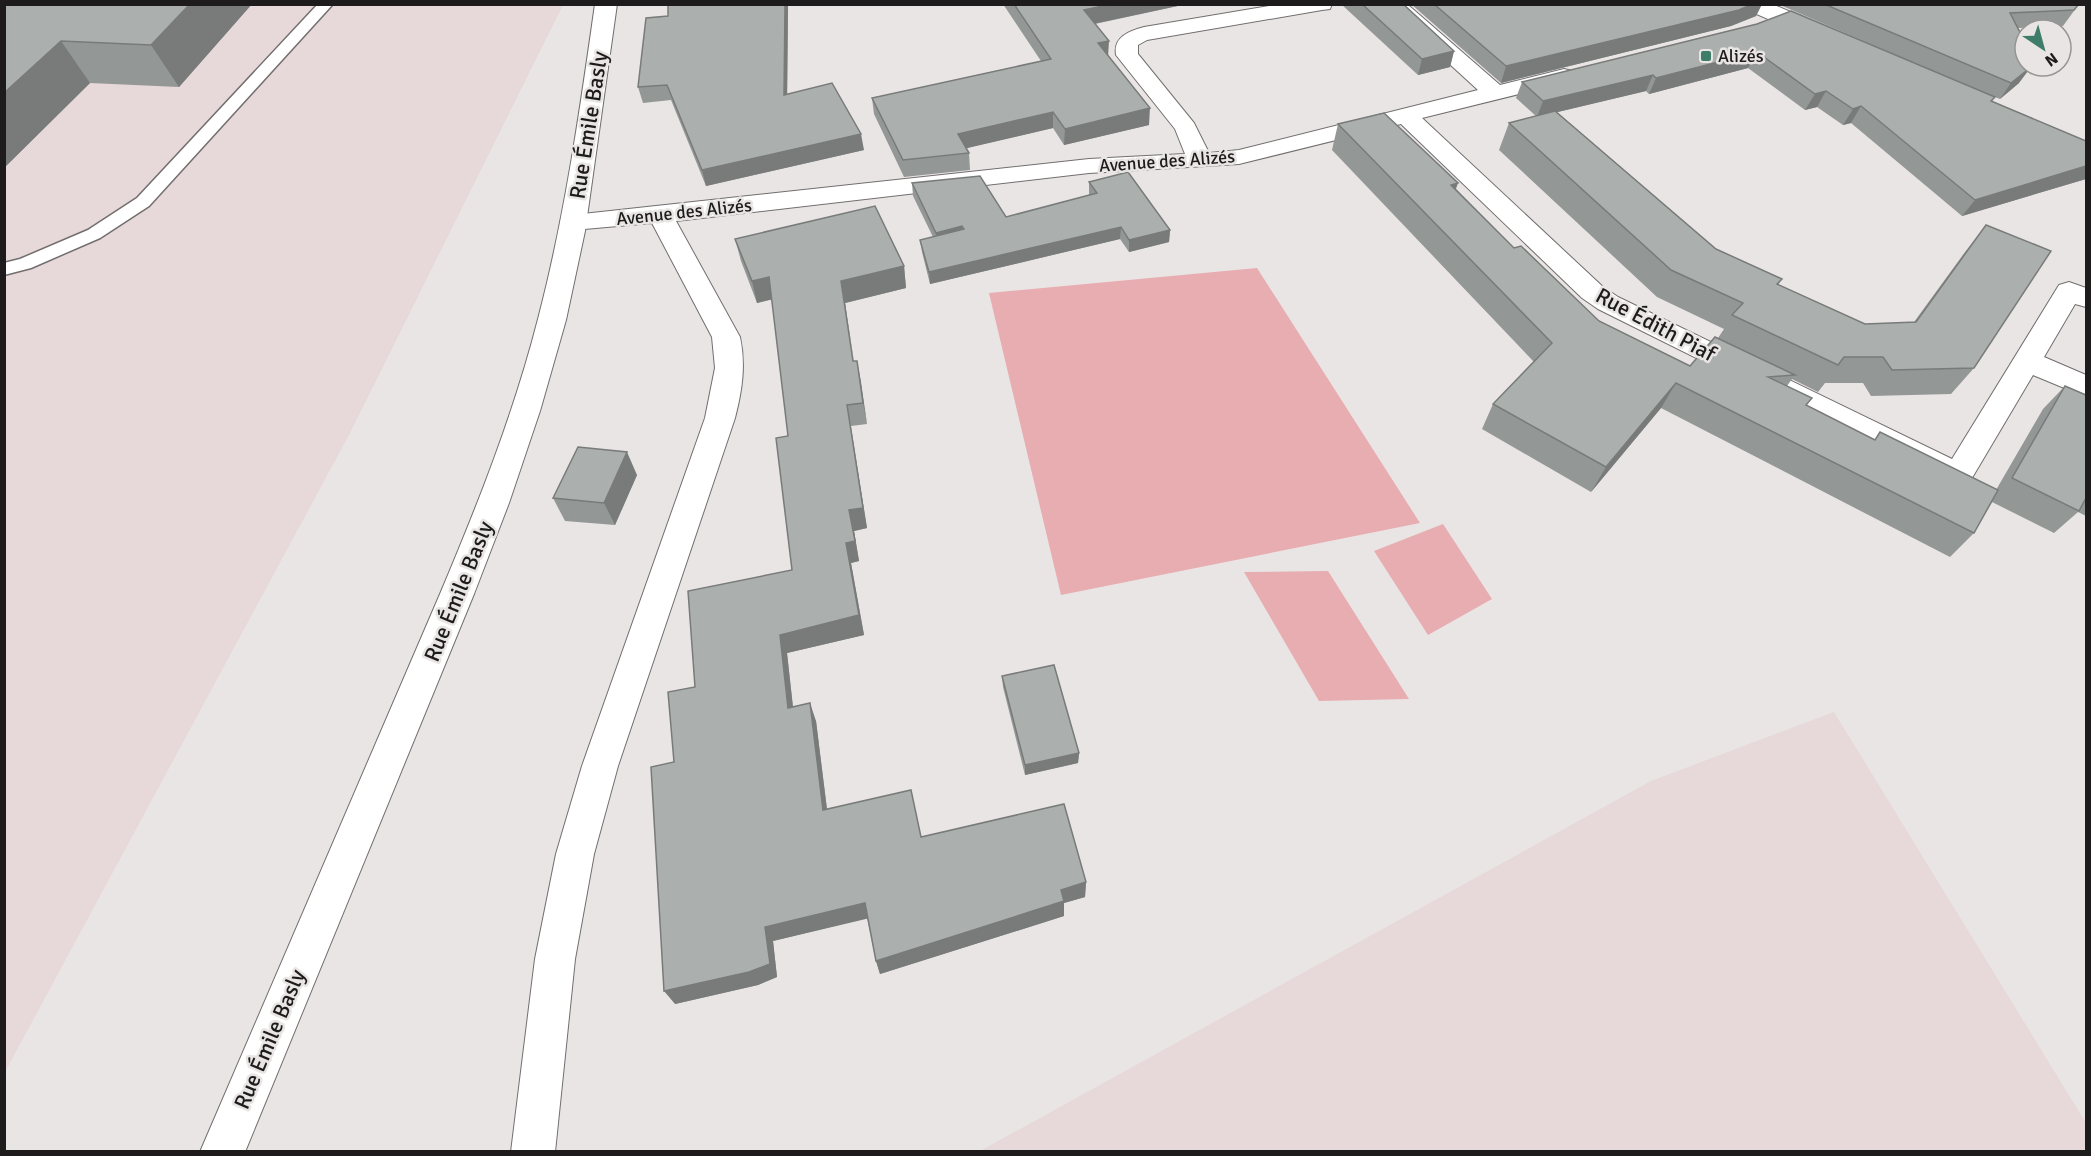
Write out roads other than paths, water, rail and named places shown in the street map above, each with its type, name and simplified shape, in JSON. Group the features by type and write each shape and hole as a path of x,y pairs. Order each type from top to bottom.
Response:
{"street":[{"name":"Rue Émile Basly","path":"222,1152 497,495 539,366 561,285 573,222 606,4"},
{"path":"1200,161 1186,128 1127,55 1127,43 1130,39 1144,34 1322,4"},
{"path":"1394,4 1495,93"},
{"path":"1753,4 1836,40"},
{"path":"1754,29 1782,17"},
{"name":"Avenue des Alizés","path":"573,222 660,215 1108,164 1200,161 1239,157 1583,72"},
{"name":"Rue Édith Piaf","path":"1405,115 1592,292 1608,303 1958,475 2069,291 2086,298"},
{"path":"534,1152 555,958 575,854 600,766 716,429 729,380 729,347 726,337 660,215"},
{"path":"2027,361 2086,387"}],"lane":[{"path":"4,269 25,264 94,234 143,202 326,4"}],"place":[{"name":"Alizés","path":"1706,56"}]}
